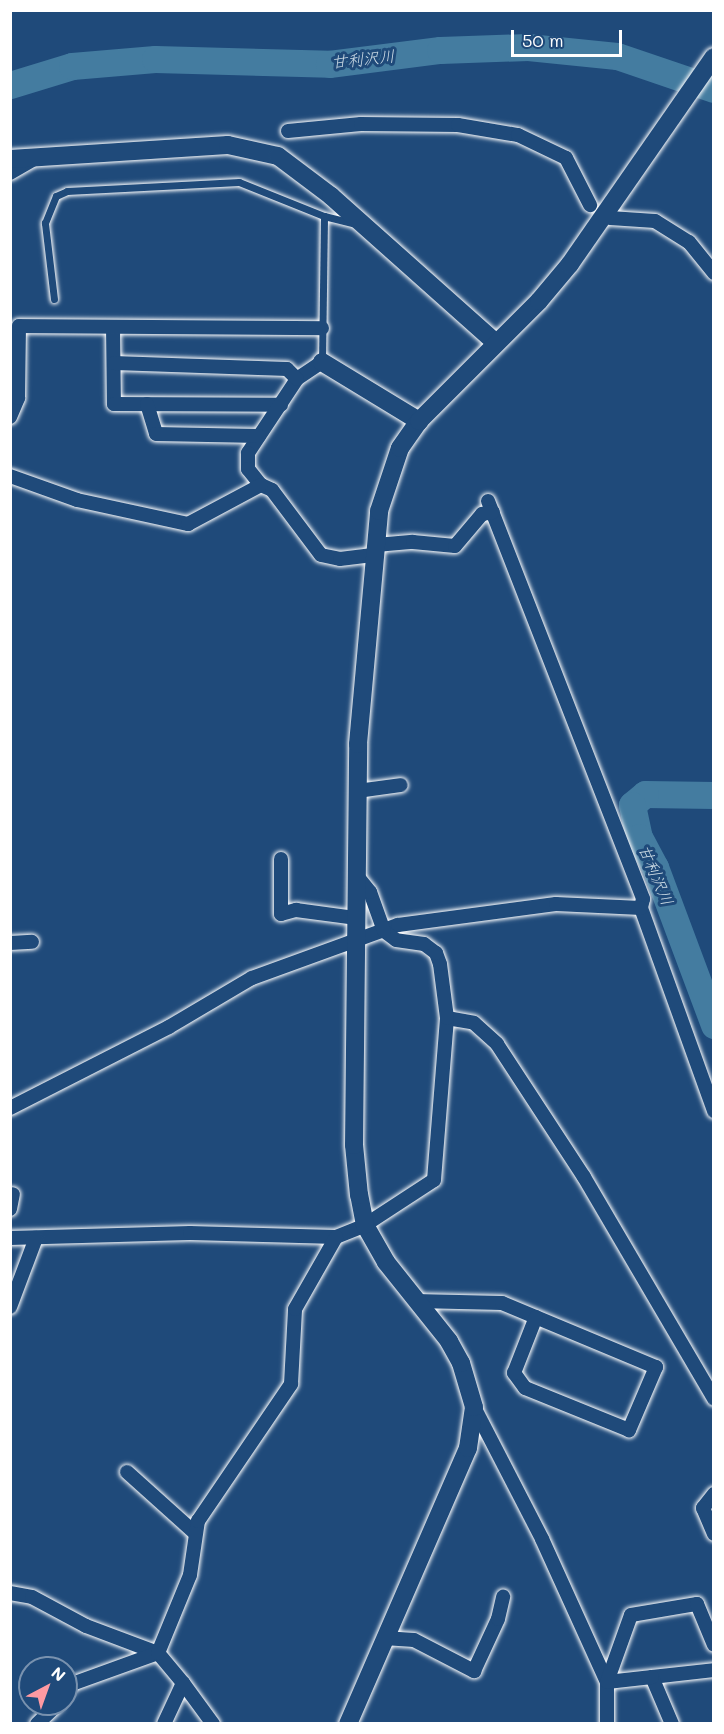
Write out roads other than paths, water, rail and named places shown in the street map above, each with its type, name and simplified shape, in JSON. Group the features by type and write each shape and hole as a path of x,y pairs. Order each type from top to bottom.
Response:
{"street":[{"path":"607,1682 542,1539 474,1407 461,1363 448,1341 386,1262 365,1225 354,1145 357,791 379,511 388,477 400,448 419,421 570,264 714,57"},
{"path":"288,131 361,124 458,125 518,135 566,159 590,205"},
{"path":"10,159 228,145 253,148 295,167 496,342"},
{"path":"10,173 36,158"},
{"path":"610,218 655,220 689,242 714,273"},
{"path":"10,417 18,398 19,326 322,328"},
{"path":"113,327 114,404 280,405"},
{"path":"419,421 322,362 297,379 248,453 248,469 261,485 272,490 321,555 340,559 414,542 455,546 490,506 643,899 641,908 714,1111"},
{"path":"114,363 287,369 297,379"},
{"path":"147,404 156,434 259,436"},
{"path":"10,476 76,500 188,524 261,485"},
{"path":"357,791 401,785"},
{"path":"281,859 281,914 296,910 356,918"},
{"path":"10,1238 190,1233 336,1237 365,1225 434,1180 447,1018 436,953 424,944 396,940 384,931 370,892 356,875"},
{"path":"10,1108 169,1027 252,978 302,957 356,942 398,925 556,904 641,908"},
{"path":"10,943 32,942"},
{"path":"447,1018 474,1023 497,1044 584,1176 714,1399"},
{"path":"10,1209 13,1194"},
{"path":"78,1682 158,1653 190,1575 195,1533 210,1501 291,1384 295,1309 336,1237"},
{"path":"10,1307 36,1238"},
{"path":"416,1301 502,1303 536,1317 656,1367 629,1430 525,1388 514,1373 536,1317"},
{"path":"348,1724 468,1448 474,1407"},
{"path":"127,1472 195,1533"},
{"path":"714,1494 703,1508 714,1534"},
{"path":"10,1593 32,1597 86,1626 158,1653 213,1724"},
{"path":"384,1638 414,1640 474,1671 498,1619 502,1597"},
{"path":"607,1724 607,1682 631,1615 697,1604 714,1645"},
{"path":"607,1682 714,1670"},
{"path":"652,1677 672,1724"},
{"path":"164,1724 183,1683"}],"lane":[{"path":"54,299 45,223 56,196 67,191 239,182 324,216 364,225"},
{"path":"322,362 324,216"}],"waterway":[{"name":"甘利沢川","path":"10,85 72,66 155,59 329,64 440,50 528,47 617,56 714,89"},
{"name":"甘利沢川","path":"714,795 645,794 632,805 639,837 655,867 714,1025"}]}
